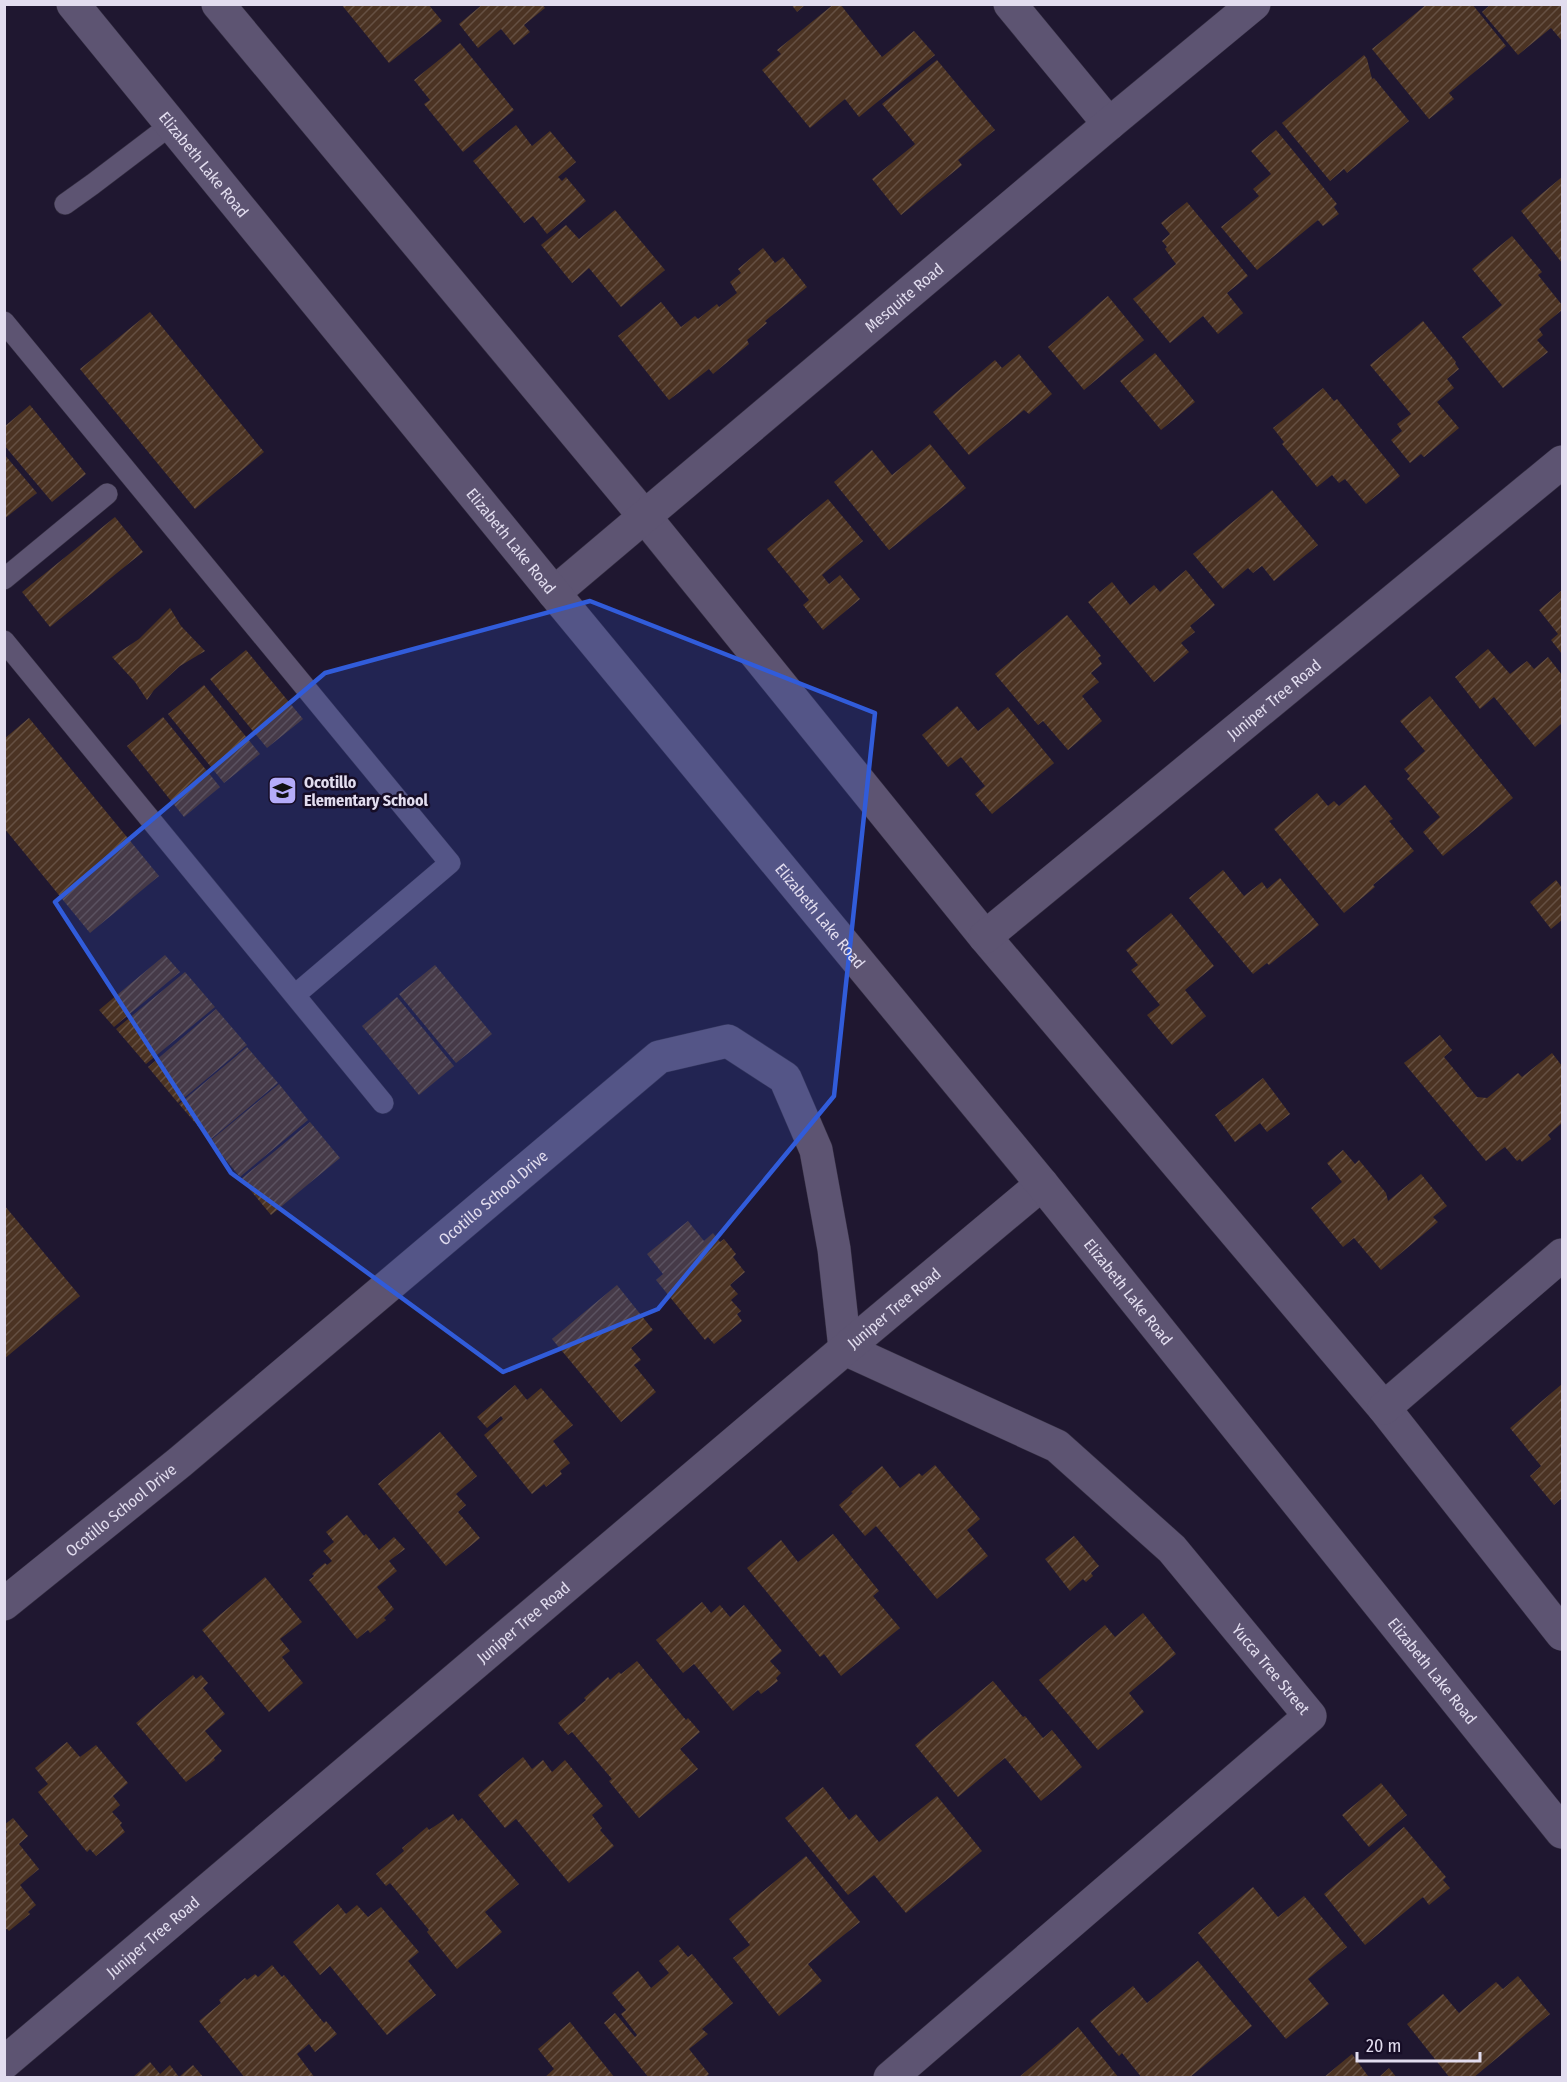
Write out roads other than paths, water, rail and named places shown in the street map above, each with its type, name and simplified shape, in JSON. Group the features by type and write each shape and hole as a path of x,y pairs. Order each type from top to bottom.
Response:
{"street":[{"name":"Elizabeth Lake Road","path":"73,4 554,593 1042,1184 1563,1832"},
{"path":"218,4 645,517 985,937 1384,1408 1563,1634"},
{"path":"1010,4 1109,124"},
{"name":"Mesquite Road","path":"554,593 1254,4"},
{"name":"Juniper Tree Road","path":"985,937 1563,462"},
{"name":"Ocotillo School Drive","path":"4,1604 180,1462 659,1057 728,1041 785,1078 816,1150 834,1249 845,1349"},
{"name":"Juniper Tree Road","path":"4,2063 1042,1184"},
{"path":"1384,1408 1563,1255"},
{"name":"Yucca Tree Street","path":"845,1349 1057,1446 1172,1549 1310,1716 890,2078"}],"lane":[{"path":"65,204 172,124"},
{"path":"4,322 450,863 295,994"},
{"path":"4,579 107,494"},
{"path":"4,641 383,1102"}],"place":[{"name":"Ocotillo Elementary School","path":"283,791"}]}
